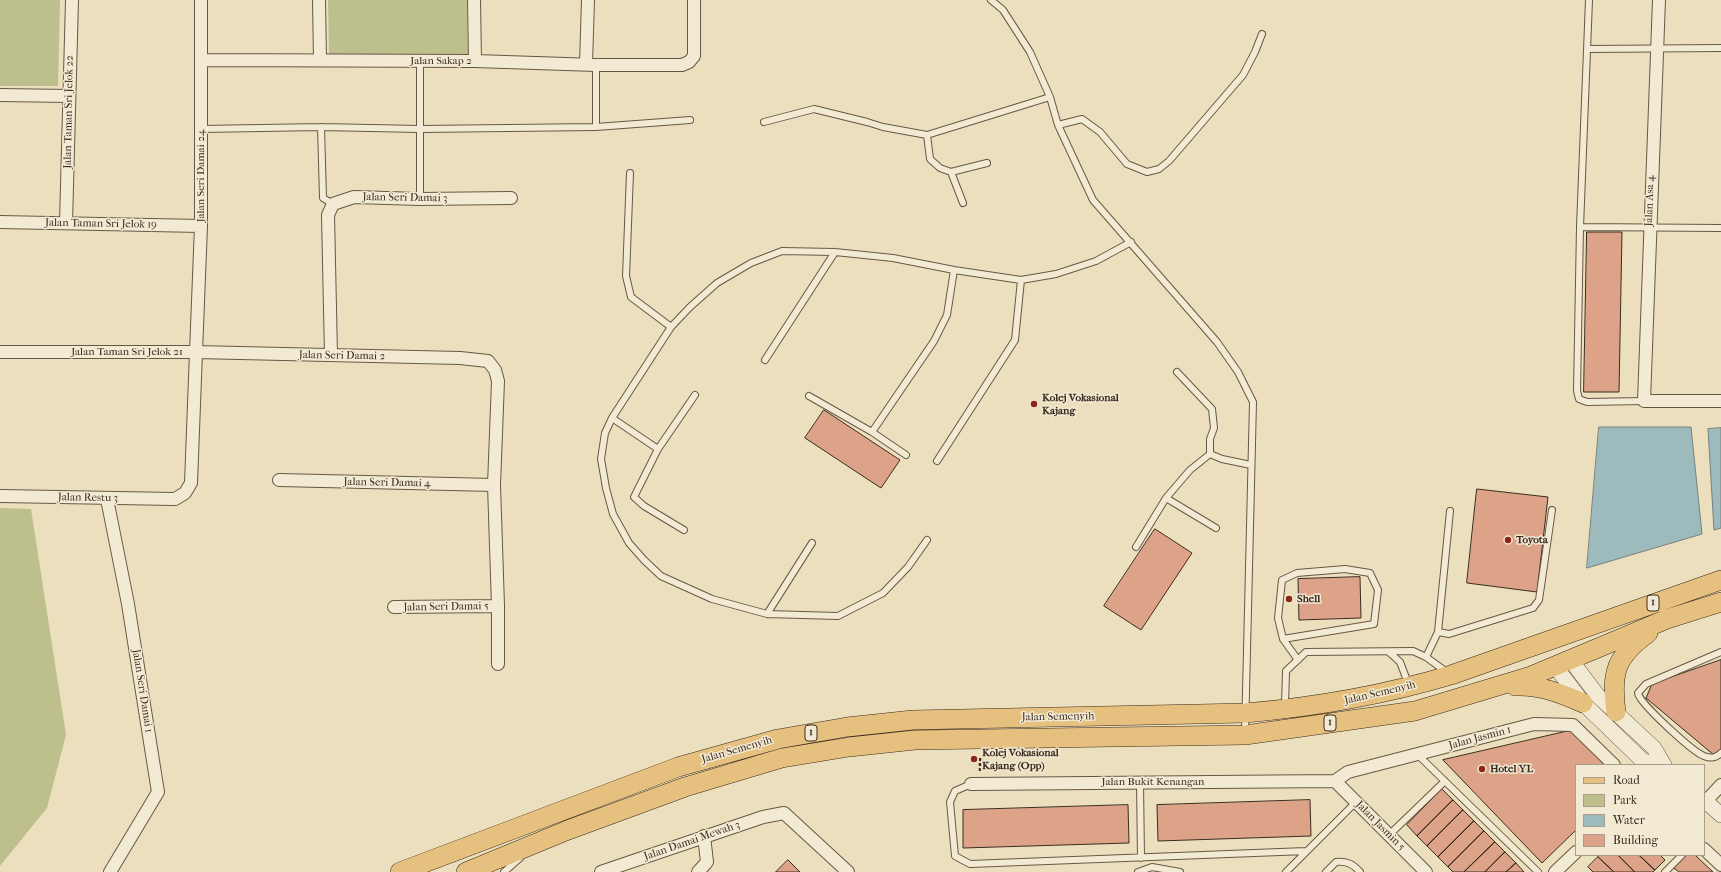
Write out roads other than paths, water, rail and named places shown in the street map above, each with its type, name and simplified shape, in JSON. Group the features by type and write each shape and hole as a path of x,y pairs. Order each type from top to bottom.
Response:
{"main road":[{"name":"Jalan Semenyih","path":"400,872 678,767 778,739 847,727 913,720 1245,713 1285,710 1344,701 1410,687 1451,675 1586,626 1721,580"},
{"name":"Jalan Semenyih","path":"466,872 568,830 692,784 782,758 849,747 915,740 1245,735 1415,711 1531,676 1562,660 1667,619 1721,602"},
{"path":"1616,712 1613,688 1616,670 1621,659 1640,639 1667,619"},
{"path":"1530,647 1562,660 1586,626"},
{"path":"1487,689 1524,686 1542,687 1583,703"}],"street":[{"name":"Jalan Taman Sri Jelok 22","path":"66,223 72,0"},
{"name":"Jalan Seri Damai 24","path":"196,352 201,226 201,0"},
{"path":"319,0 320,60"},
{"path":"474,0 475,61"},
{"path":"588,0 591,65"},
{"name":"Jalan Sakap 2","path":"200,60 475,61 591,65 682,65 689,62 694,56 694,0"},
{"name":"Jalan Asa 4","path":"1644,401 1658,0"},
{"path":"0,95 69,96"},
{"name":"Jalan Seri Damai 3","path":"332,204 354,197 420,199 511,198"},
{"path":"331,355 328,215 332,204"},
{"name":"Jalan Taman Sri Jelok 19","path":"0,222 201,226"},
{"name":"Jalan Taman Sri Jelok 21","path":"0,352 196,352 192,483 185,493 175,499"},
{"name":"Jalan Seri Damai 2","path":"196,352 460,358 488,361 495,370 498,381 494,485"},
{"path":"1644,401 1721,401"},
{"name":"Jalan Seri Damai 4","path":"279,480 494,485"},
{"path":"494,485 498,606 498,664"},
{"name":"Jalan Restu 3","path":"0,496 175,499"},
{"name":"Jalan Seri Damai 1","path":"107,499 128,604 158,792 110,872"},
{"name":"Jalan Seri Damai 5","path":"394,607 498,606"},
{"path":"1562,660 1583,703 1643,761 1659,764"},
{"path":"1562,660 1654,748 1663,764"},
{"name":"Jalan Jasmin 1","path":"1335,781 1348,772 1534,724 1573,725 1613,764"},
{"name":"Jalan Bukit Kenangan","path":"971,784 1335,781"},
{"name":"Jalan Jasmin 5","path":"1335,781 1426,872"},
{"path":"1721,785 1705,801 1721,815"},
{"name":"Jalan Damai Mewah 3","path":"601,872 704,836 763,817 784,813 848,872"},
{"path":"698,872 707,862 704,836"},
{"path":"1705,850 1721,865"},
{"path":"1555,872 1575,853"}],"lane":[{"path":"991,0 1003,10 1030,52 1050,97 1058,125 1093,200 1217,342 1238,372 1253,402 1245,735"},
{"path":"1589,0 1580,227 1577,391 1579,399 1587,402 1644,401"},
{"path":"1058,125 1082,119 1100,132 1127,164 1147,172 1159,169 1169,161 1243,75 1255,52 1262,34"},
{"path":"1588,49 1721,48"},
{"path":"420,61 420,199"},
{"path":"591,65 596,127"},
{"path":"764,122 814,109 883,127 927,135 1050,97"},
{"path":"201,129 321,127 420,129 596,127 690,120"},
{"path":"321,127 323,198 332,204"},
{"path":"927,135 930,159 940,168 951,172 987,163"},
{"path":"951,172 963,203"},
{"path":"630,173 626,276 631,297 671,326"},
{"path":"1580,227 1721,228"},
{"path":"927,540 908,567 883,593 838,616 767,614 712,599 661,576 629,543 613,514 606,488 601,459 605,433 612,418 671,326 718,283 751,263 782,251 835,252 893,258 954,270 1021,280 1056,274 1096,261 1131,242"},
{"path":"765,360 835,252"},
{"path":"872,432 934,342 947,315 954,270"},
{"path":"937,462 1015,340 1021,280"},
{"path":"1177,372 1212,409 1214,428 1210,440 1210,454"},
{"path":"684,530 644,506 634,497 658,449 695,395"},
{"path":"809,396 872,432 906,455"},
{"path":"612,418 658,449"},
{"path":"1210,454 1222,459 1251,465"},
{"path":"1136,548 1166,498 1190,470 1210,454"},
{"path":"1166,498 1216,528"},
{"path":"1438,632 1449,634 1533,608 1539,600 1552,510"},
{"path":"1426,657 1438,632 1450,511"},
{"path":"767,614 812,542"},
{"path":"1282,640 1374,624 1378,590 1370,573 1344,569 1331,570 1297,573 1282,580 1278,618 1282,640 1298,660"},
{"path":"1285,710 1286,671 1306,652 1413,651 1426,657 1451,675"},
{"path":"1389,652 1400,662 1410,687"},
{"path":"1721,652 1652,681 1643,687 1638,693 1639,698 1653,712 1699,753 1710,758 1721,753"},
{"path":"1418,755 1538,872"},
{"path":"1389,835 1445,781"},
{"path":"1140,782 1141,858"},
{"path":"971,784 955,792 950,802 955,856 970,864 1306,851"},
{"path":"1286,872 1356,802"},
{"path":"504,872 518,860 568,830"},
{"path":"1665,872 1681,856"},
{"path":"1326,872 1336,862 1346,862 1354,866 1360,872"},
{"path":"1138,872 1152,867 1180,872"}],"water":[{"path":"1599,427 1691,427 1702,534 1587,568"},
{"path":"1721,428 1721,528 1714,530 1708,429"}],"place":[{"name":"Kolej Vokasional Kajang","path":"1034,404"},
{"name":"Toyota","path":"1508,540"},
{"name":"Shell","path":"1289,599"},
{"name":"Kolej Vokasional Kajang (Opp)","path":"974,759"},
{"name":"Hotel YL","path":"1482,769"}]}
